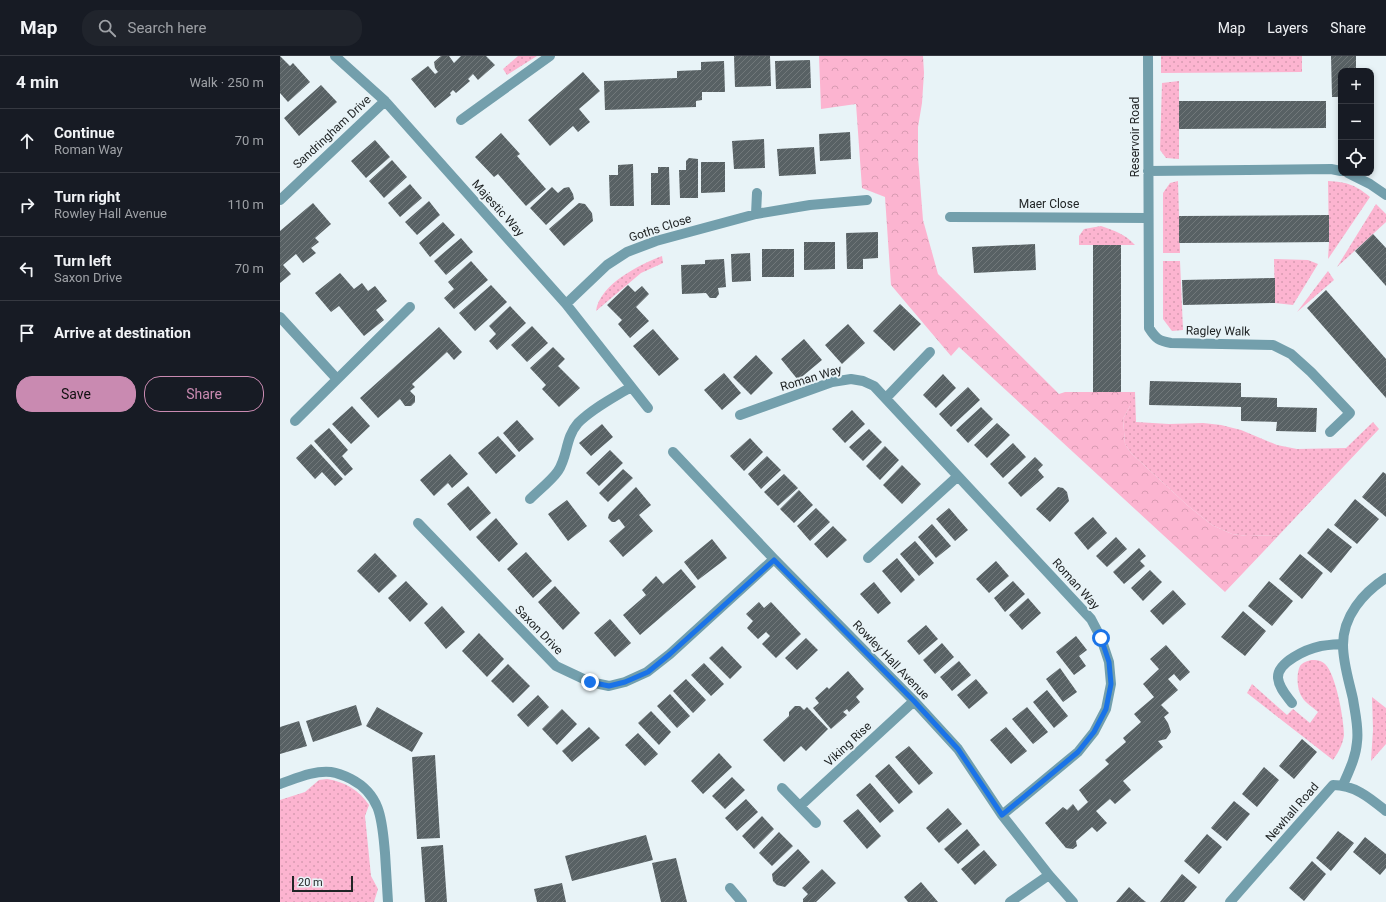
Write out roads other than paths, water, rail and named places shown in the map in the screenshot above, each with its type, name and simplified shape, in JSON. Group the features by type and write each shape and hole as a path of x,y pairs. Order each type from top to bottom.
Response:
{"street":[{"name":"Majestic Way","path":"335,56 385,101 566,304 648,408"},
{"path":"461,120 550,56"},
{"name":"Reservoir Road","path":"1148,56 1148,218"},
{"name":"Sandringham Drive","path":"280,200 385,101"},
{"path":"1148,171 1323,169 1338,171"},
{"path":"1354,176 1370,184 1386,195"},
{"path":"756,214 757,193"},
{"name":"Goths Close","path":"566,304 607,265 627,252 656,240 756,214 810,205 867,200"},
{"name":"Maer Close","path":"950,216 1148,218"},
{"name":"Ragley Walk","path":"1148,218 1149,328 1155,337 1161,341 1171,343 1273,345 1291,354 1311,372 1350,413 1330,432"},
{"path":"295,421 410,307"},
{"path":"280,317 337,379"},
{"path":"886,398 930,352"},
{"name":"Roman Way","path":"740,415 832,382 851,379 863,381 874,386 1091,619 1101,638 1109,662 1111,684 1106,709 1094,732 1078,752 1002,815"},
{"path":"530,499 558,471 570,435 578,423 595,409 631,387"},
{"name":"Rowley Hall Avenue","path":"673,452 774,560 914,701 958,749 1002,815 1049,875 1073,902"},
{"path":"868,558 958,476"},
{"name":"Saxon Drive","path":"418,523 556,666 590,682 609,686 625,682 648,672 774,560"},
{"path":"1386,578 1367,592 1357,604 1347,622 1343,644 1345,666 1356,717 1358,741 1353,762 1343,785 1359,790 1386,811"},
{"path":"1292,703 1281,688 1278,677 1282,666 1297,655 1314,648 1343,644"},
{"name":"Viking Rise","path":"800,806 914,701"},
{"path":"280,784 316,773 330,772 342,775 359,783 370,794 378,807 382,821 388,902"},
{"name":"Newhall Road","path":"1230,902 1333,785 1343,785"},
{"path":"782,788 816,822"},
{"path":"1010,902 1049,875"},
{"path":"730,888 742,902"}]}
